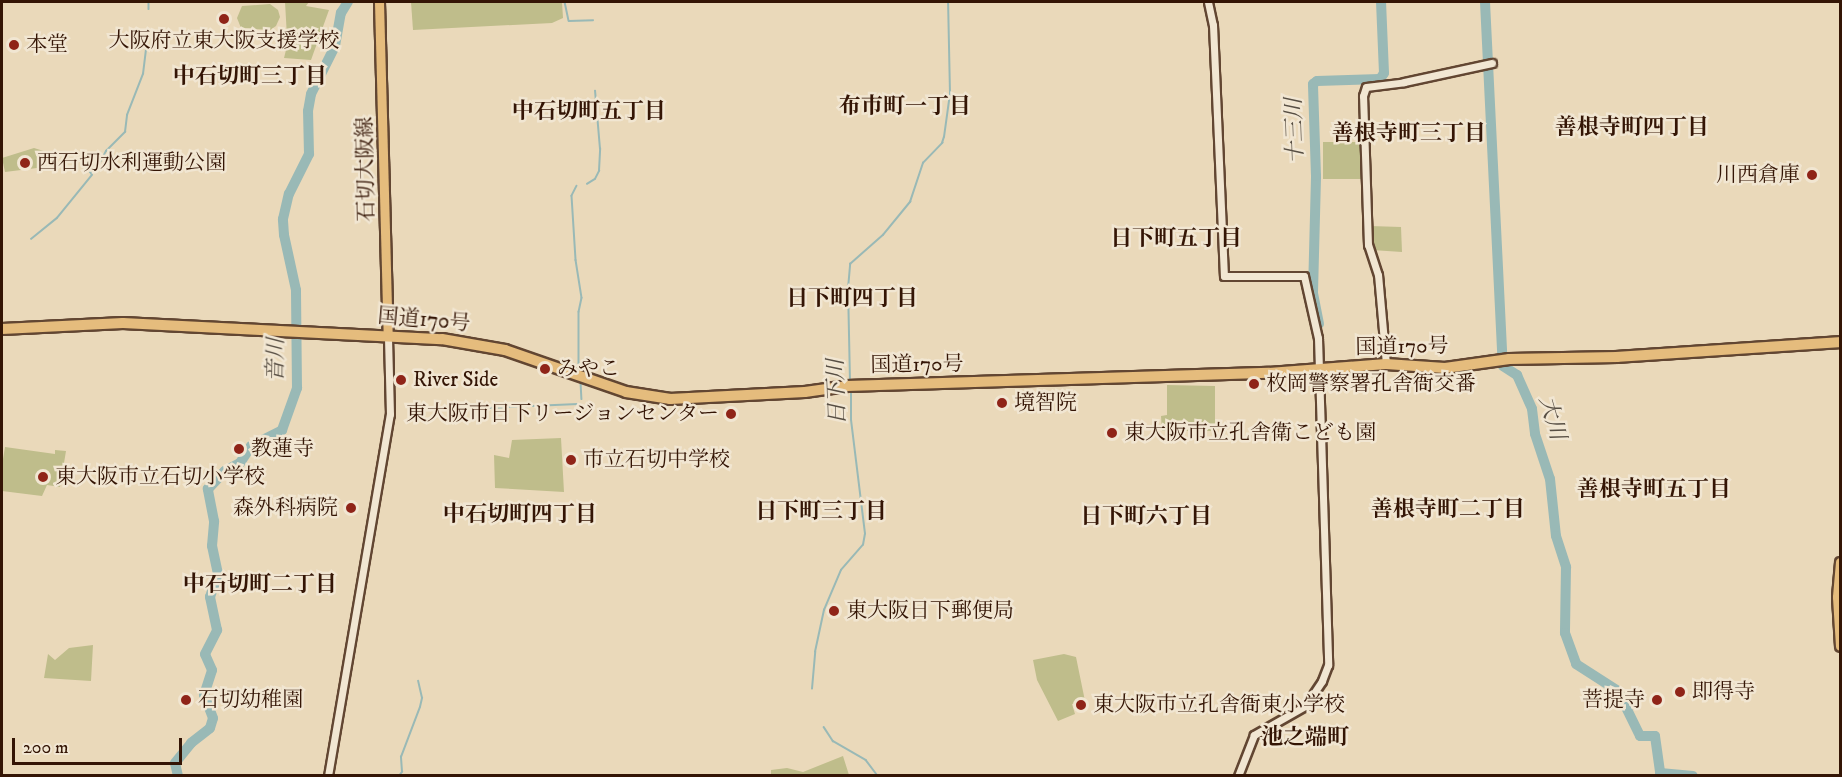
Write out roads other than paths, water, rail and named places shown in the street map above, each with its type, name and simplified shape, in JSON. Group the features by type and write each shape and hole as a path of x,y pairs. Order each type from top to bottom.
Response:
{"highway":[{"name":"国道170号","path":"2,329 105,322 297,330 481,344 626,392 670,399 805,392 851,386 1039,382 1318,370 1386,364 1445,368 1505,360 1609,358 1840,342"}],"main road":[{"name":"石切大阪線","path":"379,2 388,336"},
{"path":"1840,562 1837,597 1840,646"}],"street":[{"path":"1208,2 1213,26 1224,276 1304,276 1318,338 1320,467 1329,633 1328,665 1322,681 1305,706 1254,735 1238,776"},
{"path":"1386,364 1378,275 1368,245 1363,96 1366,87 1404,82 1492,63"},
{"path":"328,776 390,414 388,336"}],"waterway":[{"path":"149,2 149,9"},
{"name":"音川","path":"178,776 175,763 191,743 210,728 213,718 204,695 212,670 205,654 217,630 210,597 218,574 212,546 214,521 208,489 225,471 240,463 251,446 282,430 297,388 296,290 284,235 283,219 289,194 309,154 308,111 311,94 335,46 341,13 348,2"},
{"path":"565,2 569,21 593,20"},
{"name":"日下川","path":"850,382 848,289 850,264 883,235 910,202 923,163 942,143 944,137 950,94 948,2"},
{"name":"十三川","path":"1319,324 1313,292 1316,176 1313,84 1317,81 1380,79 1384,73 1381,2"},
{"name":"大川","path":"1485,2 1503,366 1517,375 1532,409 1535,434 1550,479 1556,536 1566,567 1565,633 1576,664 1618,691 1640,736 1655,736 1660,773 1693,776"},
{"path":"31,239 57,218 92,175 90,172 97,168 106,151 125,132 127,115 143,74 146,48"},
{"path":"587,184 595,179 599,171 600,149 595,91"},
{"path":"577,186 572,196 576,260 582,298 579,312 579,371"},
{"path":"581,382 582,399"},
{"name":"日下川","path":"812,689 815,652 824,610 841,570 863,545 865,534 851,420 851,390"},
{"path":"488,408 578,404"},
{"path":"444,409 483,408"},
{"path":"399,776 402,772 401,757 422,698 418,681"},
{"name":"日下川","path":"824,727 833,741 866,760 878,776"}],"place":[{"name":"大阪府立東大阪支援学校","path":"224,19"},
{"name":"本堂","path":"14,45"},
{"name":"西石切水利運動公園","path":"25,163"},
{"name":"川西倉庫","path":"1812,175"},
{"name":"みやこ","path":"545,369"},
{"name":"River Side","path":"401,380"},
{"name":"枚岡警察署孔舎衙交番","path":"1254,384"},
{"name":"境智院","path":"1002,403"},
{"name":"東大阪市日下リージョンセンター","path":"731,414"},
{"name":"東大阪市立孔舎衛こども園","path":"1112,433"},
{"name":"教蓮寺","path":"239,449"},
{"name":"市立石切中学校","path":"571,460"},
{"name":"東大阪市立石切小学校","path":"43,477"},
{"name":"森外科病院","path":"351,508"},
{"name":"東大阪日下郵便局","path":"834,611"},
{"name":"即得寺","path":"1680,692"},
{"name":"石切幼稚園","path":"186,700"},
{"name":"菩提寺","path":"1657,700"},
{"name":"東大阪市立孔舎衙東小学校","path":"1081,705"}],"district":[{"name":"中石切町三丁目","path":"250,77"},
{"name":"布市町一丁目","path":"905,107"},
{"name":"中石切町五丁目","path":"589,112"},
{"name":"善根寺町四丁目","path":"1632,128"},
{"name":"善根寺町三丁目","path":"1409,134"},
{"name":"日下町五丁目","path":"1176,239"},
{"name":"日下町四丁目","path":"852,299"},
{"name":"善根寺町五丁目","path":"1654,490"},
{"name":"善根寺町二丁目","path":"1448,510"},
{"name":"日下町三丁目","path":"821,512"},
{"name":"中石切町四丁目","path":"520,515"},
{"name":"日下町六丁目","path":"1146,517"},
{"name":"中石切町二丁目","path":"260,585"},
{"name":"池之端町","path":"1305,738"}]}
